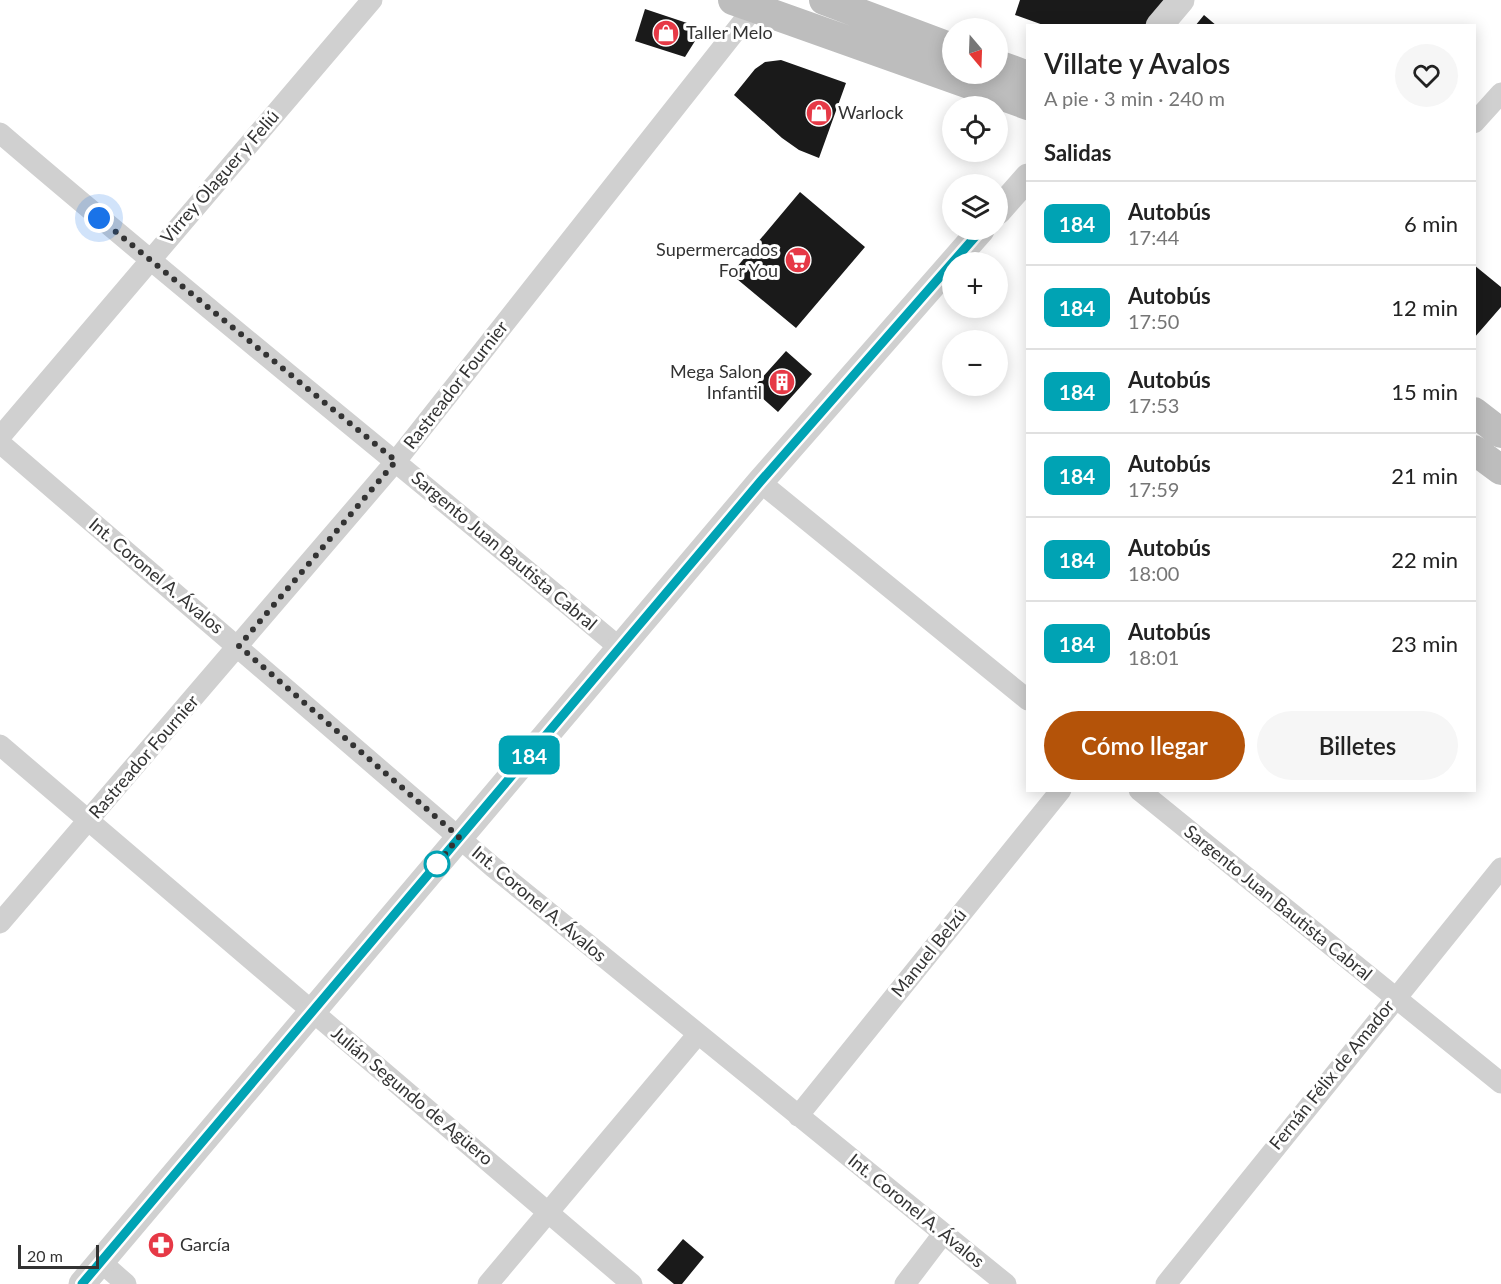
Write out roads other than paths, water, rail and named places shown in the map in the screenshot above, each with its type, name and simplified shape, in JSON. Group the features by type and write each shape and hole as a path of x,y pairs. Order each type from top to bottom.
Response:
{"main road":[{"path":"824,0 942,44"},
{"path":"749,3 1026,104"},
{"path":"1008,69 1026,75"},
{"path":"1476,414 1501,433"},
{"path":"1476,451 1501,470"}],"street":[{"name":"Virrey Olaguer y Feliú","path":"0,437 148,260 372,0"},
{"path":"1161,24 1181,0"},
{"name":"Rastreador Fournier","path":"0,923 396,461 749,3"},
{"path":"1476,121 1501,93"},
{"name":"Sargento Juan Bautista Cabral","path":"0,133 148,260 396,461 620,648"},
{"path":"1008,200 1026,179"},
{"path":"82,1284 760,482 972,240"},
{"name":"Int. Coronel A. Ávalos","path":"0,443 459,837 1005,1284"},
{"path":"760,482 1026,698"},
{"name":"Julián Segundo de Agüero","path":"0,745 632,1284"},
{"name":"Manuel Belzú","path":"798,1116 1059,792"},
{"name":"Sargento Juan Bautista Cabral","path":"1140,792 1501,1083"},
{"name":"Fernán Félix de Amador","path":"1166,1284 1501,868"},
{"path":"488,1284 698,1034"},
{"path":"905,1284 943,1234"},
{"path":"101,1262 126,1284"}],"place":[{"name":"Taller Melo","path":"666,33"},
{"name":"Warlock","path":"819,113"},
{"name":"Supermercados For You","path":"798,260"},
{"name":"Mega Salon Infantil","path":"782,382"},
{"name":"García","path":"161,1245"}]}
